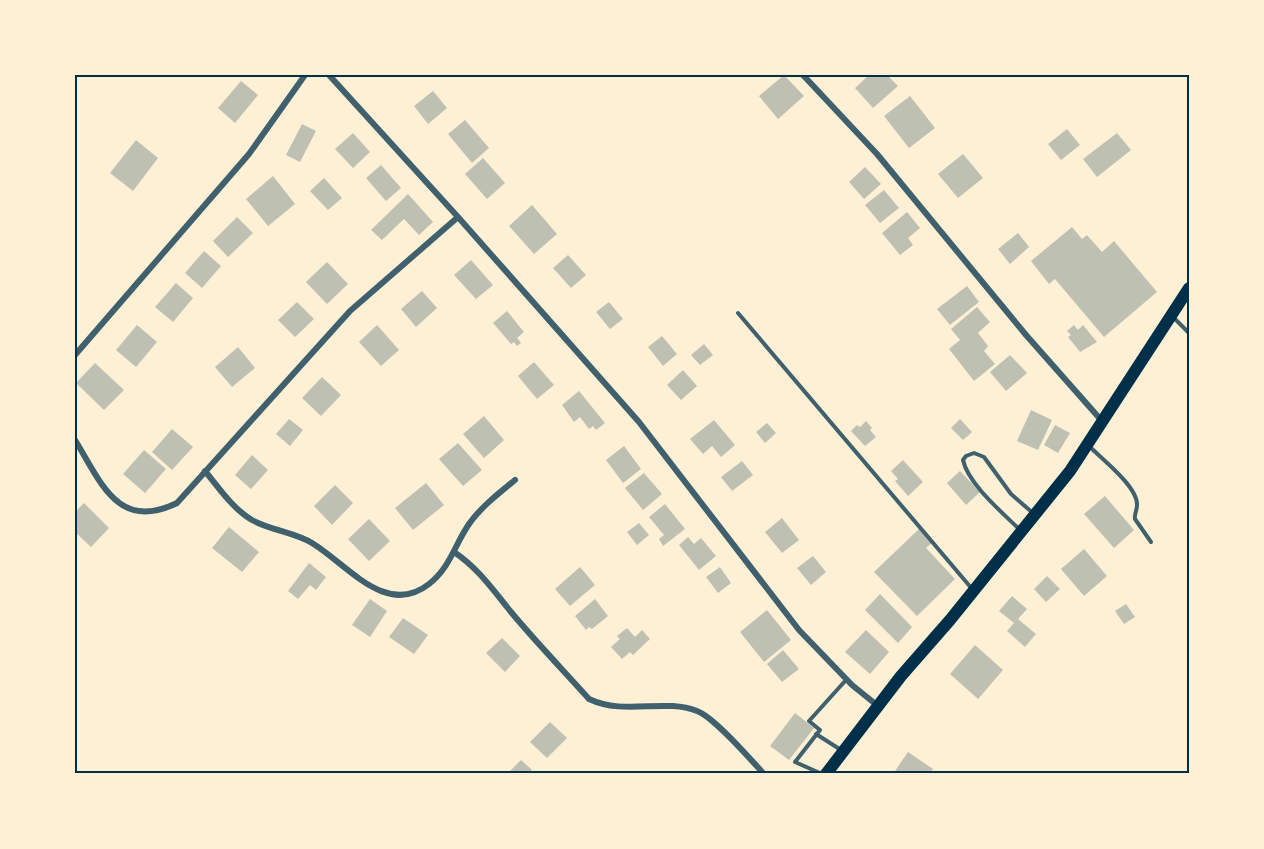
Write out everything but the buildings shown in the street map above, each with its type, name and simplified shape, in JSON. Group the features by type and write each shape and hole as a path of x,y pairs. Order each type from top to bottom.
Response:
{"main road":[{"path":"824,774 1070,471 1189,288"}],"street":[{"path":"75,355 249,154 304,75"},
{"path":"329,75 639,422 799,630 847,679 878,706"},
{"path":"803,75 877,154 1026,335 1102,421"},
{"path":"75,440 106,489 119,504 134,512 161,511 177,503 350,310 458,217"},
{"path":"205,471 235,506 252,520 310,541 378,591 392,595 406,595 418,591 440,574 470,524 497,494 515,480"},
{"path":"454,552 467,561 487,581 511,612 589,699 601,705 616,707 685,707 700,711 764,774"}],"lane":[{"path":"738,313 973,591"},
{"path":"1171,315 1189,333"},
{"path":"1087,444 1114,469 1132,490 1137,504 1135,519 1151,542"},
{"path":"1021,531 973,481 964,466 963,460 966,456 974,453 984,457 1011,494 1035,514"},
{"path":"824,774 795,762 820,730 809,721 847,679"},
{"path":"816,734 843,752"}]}
